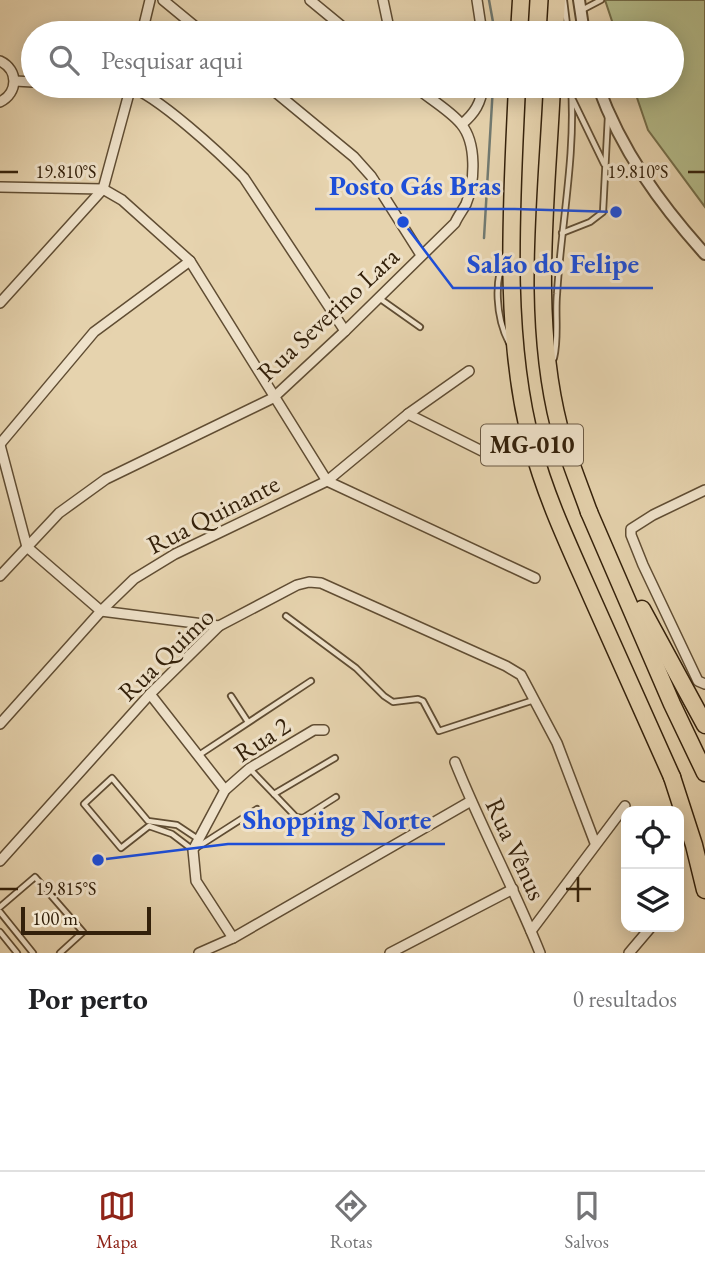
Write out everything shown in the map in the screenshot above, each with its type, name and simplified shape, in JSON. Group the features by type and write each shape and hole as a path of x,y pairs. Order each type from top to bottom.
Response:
{"highway":[{"path":"520,21 521,0"},
{"path":"556,21 557,0"},
{"name":"MG-010","path":"517,98 513,184 513,324 532,445 555,515 672,777 705,890"},
{"name":"MG-010","path":"551,98 544,275 546,345 559,425 589,512 606,534 650,626 705,725"},
{"path":"589,512 672,705 705,774"},
{"path":"672,777 705,845"}],"street":[{"path":"145,21 150,0"},
{"path":"163,0 188,21"},
{"path":"310,0 335,21"},
{"path":"383,0 387,21"},
{"path":"477,0 480,21"},
{"path":"0,61 10,68 15,81 10,95 0,102"},
{"path":"15,81 21,81"},
{"path":"0,303 103,189 127,98"},
{"path":"148,98 225,158 244,178 345,331"},
{"path":"283,98 354,157 370,176 421,255"},
{"path":"429,98 462,124 472,116 481,98"},
{"path":"602,98 628,152 653,190 705,254"},
{"name":"Rua Severino Lara","path":"0,576 59,513 106,479 273,398 345,331 454,223 465,206 470,190 472,160 462,124"},
{"path":"0,187 103,189 122,200 190,261 327,481 535,578"},
{"path":"190,261 94,332 0,444 27,547 101,611 219,626"},
{"name":"Rua Quinante","path":"0,724 101,611 134,579 175,554 327,481 408,414 469,371"},
{"path":"408,414 498,459"},
{"path":"705,490 653,514 631,529 631,535 698,681 705,684"},
{"name":"Rua Quimo","path":"0,861 150,694 219,626 298,584 321,583 506,666 521,675 535,700"},
{"path":"150,694 225,790"},
{"path":"535,700 557,744 595,843"},
{"name":"Rua 2","path":"193,850 225,790 250,768 314,730 324,730"},
{"name":"Rua Vênus","path":"455,762 540,953"},
{"path":"199,953 233,938 471,802"},
{"path":"531,930 621,811"},
{"path":"193,850 197,881 233,938"},
{"path":"390,953 513,889"},
{"path":"629,953 647,932"}],"lane":[{"path":"564,0 567,21"},
{"path":"580,5 601,0"},
{"path":"572,99 604,165"},
{"name":"MG-010","path":"550,376 557,347 556,296 572,99"},
{"path":"562,233 590,222 603,212 608,113"},
{"path":"378,298 420,327"},
{"path":"286,616 356,668 393,702 418,699 423,701 439,731 535,700"},
{"path":"198,756 310,681"},
{"path":"231,696 248,722"},
{"path":"274,794 335,758"},
{"path":"250,768 296,817 303,818 336,797"},
{"path":"198,839 177,825 148,821 112,778 84,804 121,848 149,826 172,834 193,850 257,809"},
{"path":"172,834 177,825"},
{"path":"33,953 0,909 35,877 83,932 60,953"},
{"path":"0,932 17,953"},
{"path":"10,944 20,936"}],"green space":[{"path":"605,0 705,0 705,207 648,130 637,98 684,98 684,21 612,21"}],"waterway":[{"path":"489,0 493,21"},
{"path":"484,238 492,98"}],"place":[{"name":"Posto Gás Bras","path":"616,212"},
{"name":"Salão do Felipe","path":"403,222"},
{"name":"Shopping Norte","path":"98,860"}]}
